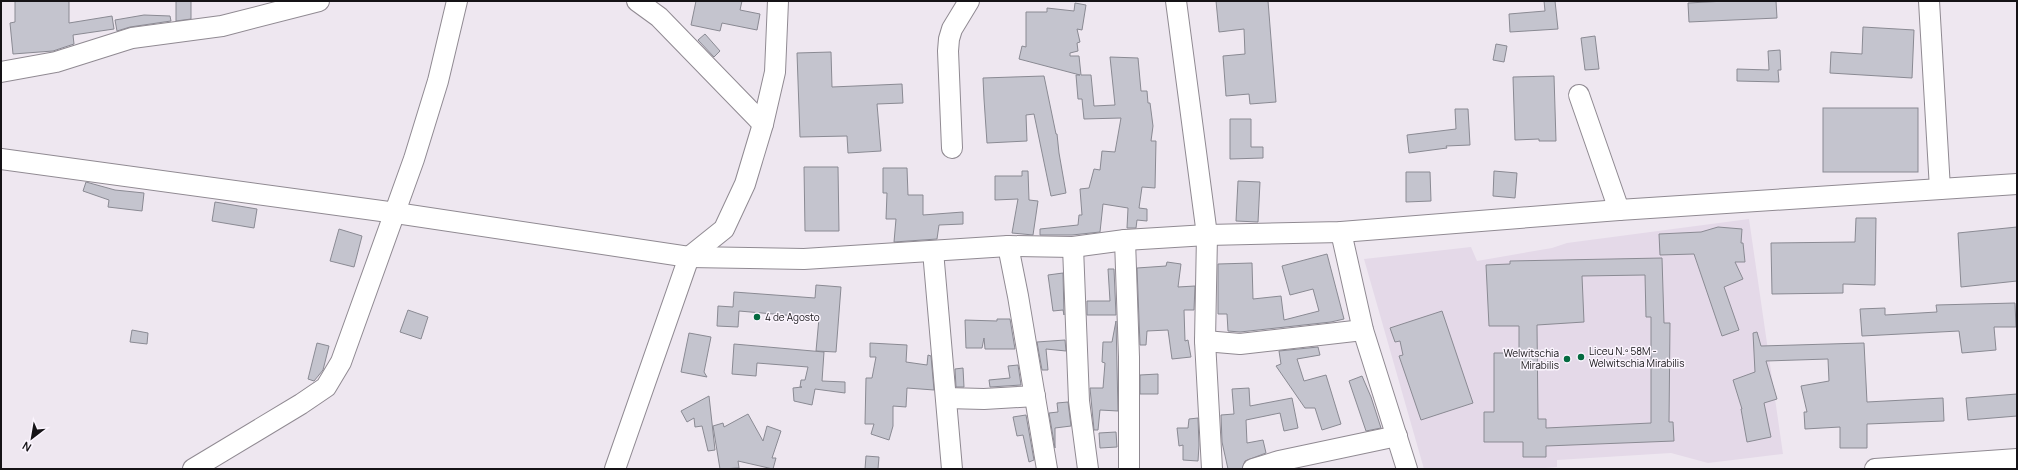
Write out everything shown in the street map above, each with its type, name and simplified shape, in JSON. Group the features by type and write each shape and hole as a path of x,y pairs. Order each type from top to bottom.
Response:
{"street":[{"path":"1,72 56,62 132,38 222,26 319,1"},
{"path":"193,469 301,404 326,387 341,362 396,213 438,81 457,1"},
{"path":"637,1 660,17 763,124"},
{"path":"615,469 689,257 724,229 745,184 763,124 776,66 778,1"},
{"path":"952,148 949,39 969,1"},
{"path":"1176,1 1207,235 1205,341 1212,469"},
{"path":"1930,1 1940,189"},
{"path":"1579,95 1619,210"},
{"path":"1,159 396,213 689,257 804,259 1008,246 1073,247 1125,240 1207,235 1341,232 1619,210 2017,184"},
{"path":"1341,232 1363,330 1407,469"},
{"path":"1125,240 1129,357 1129,469"},
{"path":"1008,246 1018,296 1047,469"},
{"path":"1073,247 1079,402 1088,469"},
{"path":"934,251 952,469"},
{"path":"1205,341 1240,344 1363,330"},
{"path":"946,398 984,399 1035,396"},
{"path":"1253,469 1279,461 1397,436"},
{"path":"1876,469 1938,467 2017,460"}],"shaded area":[{"name":"Liceu N.º 58M - Welwitschia Mirabilis","path":"1749,219 1783,454 1708,463 1671,453 1557,460 1557,467 1533,469 1424,469 1364,259 1471,247 1477,261 1552,248 1567,243"}],"building":[{"path":"15,1 69,1 69,23 112,16 114,29 73,35 74,44 53,51 13,54 10,23 15,22"},
{"path":"176,1 191,1 191,19 176,21"},
{"path":"696,1 742,1 740,10 760,14 757,30 722,23 720,31 691,25"},
{"path":"1216,1 1268,1 1276,102 1250,104 1249,94 1226,96 1223,56 1245,54 1244,29 1219,32"},
{"path":"1544,1 1555,1 1558,29 1510,32 1509,14 1545,11"},
{"path":"1776,1 1777,18 1689,22 1688,3"},
{"path":"1075,3 1086,5 1082,30 1077,29 1080,42 1077,43 1078,51 1070,53 1070,56 1079,56 1081,75 1091,75 1094,106 1115,105 1110,57 1138,58 1141,91 1147,91 1148,103 1150,103 1153,126 1151,141 1156,141 1155,188 1142,187 1139,208 1147,209 1147,221 1137,220 1136,228 1127,228 1128,208 1103,204 1100,232 1072,235 1040,235 1040,229 1078,225 1079,215 1082,215 1080,189 1089,188 1094,169 1100,170 1102,151 1115,152 1121,118 1084,119 1082,99 1078,99 1076,75 1080,75 1019,59 1022,46 1026,47 1026,12 1047,12 1047,8 1074,11"},
{"path":"144,15 170,16 171,21 130,27 117,31 115,20"},
{"path":"1863,27 1914,30 1912,78 1830,73 1831,52 1862,54"},
{"path":"705,34 720,51 714,57 698,40"},
{"path":"1595,36 1599,69 1585,70 1581,38"},
{"path":"1496,44 1507,46 1504,62 1493,60"},
{"path":"1780,50 1781,70 1778,70 1779,82 1737,81 1737,69 1769,70 1768,51"},
{"path":"831,52 832,87 902,84 903,103 877,104 881,151 848,153 847,136 800,137 797,53"},
{"path":"1044,76 1057,134 1066,193 1051,196 1034,114 1026,115 1027,141 987,143 984,99 983,78"},
{"path":"1554,76 1556,141 1539,141 1539,139 1515,140 1513,77"},
{"path":"1823,108 1918,108 1918,172 1823,172"},
{"path":"1455,109 1468,109 1470,145 1446,146 1447,148 1409,153 1407,135 1456,129"},
{"path":"1230,119 1251,119 1251,147 1263,147 1263,158 1230,159"},
{"path":"804,167 838,167 839,231 805,231"},
{"path":"883,168 907,168 908,195 923,195 923,215 963,212 963,224 939,225 937,239 894,242 896,219 886,219 887,193 883,193"},
{"path":"1022,171 1028,171 1029,200 1038,201 1033,235 1012,233 1018,199 995,200 995,176 1022,176"},
{"path":"1494,171 1517,173 1515,198 1493,196"},
{"path":"1406,172 1430,172 1431,201 1406,202"},
{"path":"1238,181 1260,182 1258,222 1236,221"},
{"path":"86,182 115,190 144,193 142,211 108,207 109,200 83,191"},
{"path":"215,202 257,209 254,228 212,221"},
{"path":"1856,218 1876,218 1875,285 1843,284 1843,293 1772,294 1771,243 1855,242"},
{"path":"1718,227 1742,229 1741,243 1743,243 1745,262 1735,262 1743,279 1724,287 1739,330 1722,336 1694,254 1660,255 1659,234 1701,232"},
{"path":"2017,227 2017,281 1961,287 1958,233"},
{"path":"339,229 362,236 354,267 330,261"},
{"path":"1327,254 1344,319 1331,322 1240,332 1228,331 1227,314 1218,314 1218,264 1252,263 1253,299 1281,296 1284,320 1319,311 1313,289 1290,295 1282,266"},
{"path":"1662,258 1664,323 1670,323 1669,422 1673,422 1674,441 1546,446 1546,457 1523,457 1523,442 1484,442 1484,412 1494,412 1494,353 1519,353 1519,326 1489,326 1486,265 1510,264 1510,261","holes":["1645,275 1646,317 1651,317 1651,423 1546,428 1546,419 1538,419 1537,325 1584,322 1582,276"]},
{"path":"1167,262 1181,264 1178,287 1195,286 1194,310 1184,310 1185,341 1188,340 1191,357 1172,359 1168,330 1147,331 1146,345 1140,345 1137,268 1166,266"},
{"path":"1108,269 1114,269 1116,315 1087,315 1087,301 1110,301"},
{"path":"1063,273 1064,315 1063,310 1053,311 1048,275"},
{"path":"816,285 841,287 836,352 816,351 819,318 739,311 738,327 717,326 718,306 733,307 734,292 815,298"},
{"path":"2015,303 2016,327 1994,327 1996,350 1962,353 1959,331 1862,336 1860,309 1885,308 1885,315 1937,312 1936,305"},
{"path":"408,310 428,317 421,339 400,332"},
{"path":"1442,311 1473,403 1421,420 1399,356 1403,355 1400,341 1395,342 1390,328"},
{"path":"997,319 1010,319 1015,349 985,349 984,338 982,348 966,348 965,320 997,321"},
{"path":"1116,321 1118,411 1100,410 1098,430 1094,430 1090,388 1103,388 1105,363 1102,362 1103,342 1112,342"},
{"path":"132,330 148,333 147,344 130,342"},
{"path":"1757,332 1761,346 1864,343 1867,402 1943,398 1944,421 1867,424 1867,448 1840,448 1840,427 1805,429 1804,412 1807,412 1801,386 1829,381 1828,359 1766,361 1777,399 1764,403 1771,437 1747,442 1742,409 1733,380 1755,372 1753,333"},
{"path":"689,333 711,337 704,372 707,377 681,372"},
{"path":"1065,340 1066,351 1046,349 1048,370 1042,370 1037,342"},
{"path":"317,343 329,346 323,370 314,381 308,379"},
{"path":"870,343 907,345 906,362 927,365 928,355 931,356 934,390 907,388 906,407 893,406 893,426 889,440 871,434 874,424 865,424 866,378 872,378 876,357 870,357"},
{"path":"734,344 824,352 822,381 845,382 845,393 815,389 812,405 794,401 793,388 802,387 800,387 801,380 805,380 808,367 757,363 756,376 732,374"},
{"path":"1318,347 1320,355 1297,359 1304,381 1326,375 1341,424 1322,430 1315,408 1305,408 1276,366 1281,364 1279,351"},
{"path":"1018,365 1021,385 990,387 989,380 1010,378 1008,366"},
{"path":"963,368 964,387 956,387 955,369"},
{"path":"1158,374 1158,394 1140,394 1140,375"},
{"path":"1362,376 1371,397 1381,428 1366,431 1349,381"},
{"path":"1249,388 1250,406 1292,398 1298,428 1284,431 1280,413 1246,420 1247,443 1263,440 1266,453 1245,461 1242,469 1228,469 1222,442 1221,415 1234,414 1232,389"},
{"path":"2017,394 2017,416 1968,420 1966,398"},
{"path":"709,396 715,450 708,451 702,426 695,427 694,418 687,422 681,411"},
{"path":"1068,402 1071,426 1055,428 1055,448 1049,413 1058,412 1057,403"},
{"path":"748,414 763,441 767,426 781,431 772,458 776,458 773,469 738,461 739,468 720,469 713,426 723,423 724,427"},
{"path":"1026,415 1034,460 1029,462 1023,435 1017,436 1013,417"},
{"path":"1198,418 1198,461 1183,460 1183,445 1179,446 1177,428 1188,428 1189,419"},
{"path":"1116,432 1117,447 1100,448 1099,433"},
{"path":"866,456 879,457 878,469 865,469"}],"place":[{"name":"4 de Agosto","path":"757,317"},
{"name":"Liceu N.º 58M - Welwitschia Mirabilis","path":"1581,357"},
{"name":"Welwitschia Mirabilis","path":"1567,359"}]}
